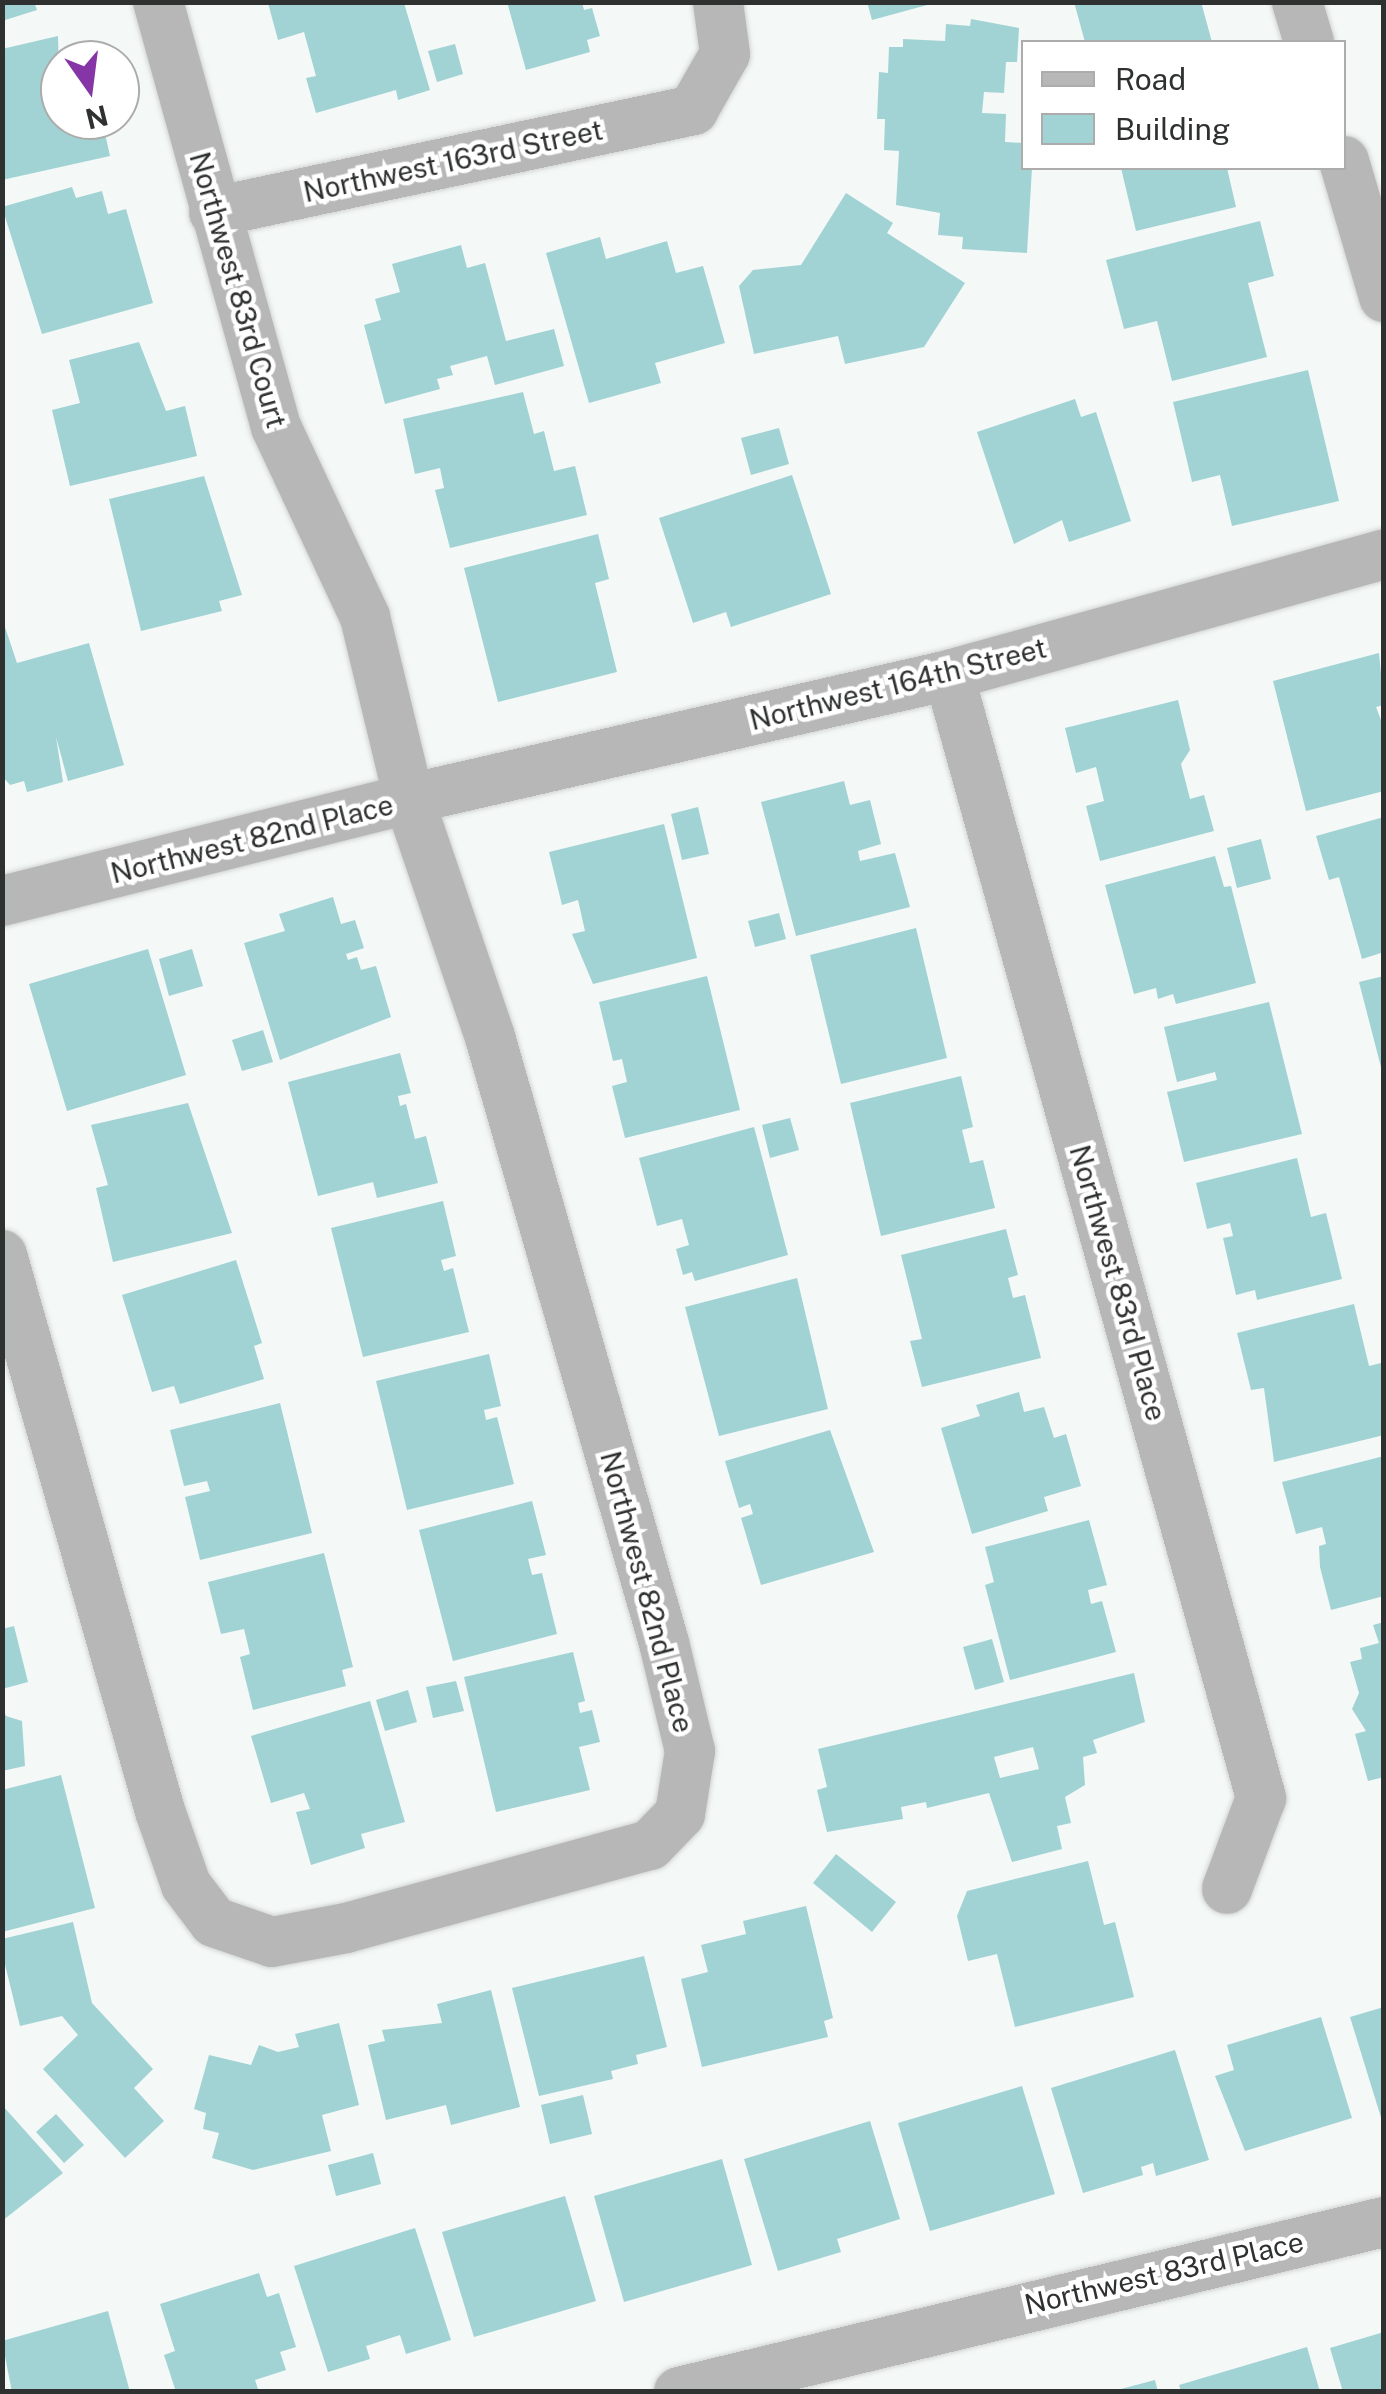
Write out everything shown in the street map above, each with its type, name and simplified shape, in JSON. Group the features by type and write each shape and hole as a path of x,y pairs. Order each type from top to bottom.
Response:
{"street":[{"name":"Northwest 83rd Court","path":"158,2 276,427 365,617 408,799"},
{"name":"Northwest 163rd Street","path":"214,212 692,110 725,54 718,2"},
{"path":"1297,2 1308,40"},
{"path":"1346,168 1384,297"},
{"name":"Northwest 164th Street","path":"408,799 949,675 1384,554"},
{"name":"Northwest 83rd Place","path":"949,675 1261,1798 1227,1889"},
{"name":"Northwest 82nd Place","path":"2,902 408,799 490,1037 664,1643 690,1751 680,1814 650,1844 346,1928 272,1942 214,1922 186,1885 160,1811 2,1255"},
{"name":"Northwest 83rd Place","path":"679,2392 945,2324 1384,2222"}],"building":[{"path":"2,2 34,2 37,10 2,21"},
{"path":"507,2 582,2 584,10 592,8 600,36 587,40 590,52 526,70"},
{"path":"867,2 931,2 931,4 872,20"},
{"path":"1074,2 1201,2 1211,40 1084,40"},
{"path":"268,3 404,3 430,90 398,100 396,90 316,113 306,78 316,76 304,32 278,40"},
{"path":"971,19 1019,28 1017,62 1006,62 1004,93 984,92 982,113 1006,114 1005,142 1021,143 1021,170 1032,170 1027,253 962,249 963,237 938,235 940,213 896,205 899,151 884,150 885,119 877,119 879,72 888,73 889,47 903,47 903,39 945,41 946,24 970,26"},
{"path":"40,40 40,140 106,140 110,156 2,180 2,49"},
{"path":"455,44 463,74 437,82 428,51"},
{"path":"1121,170 1227,170 1236,207 1136,231"},
{"path":"72,187 76,198 102,191 108,214 126,209 153,303 42,334 2,207"},
{"path":"846,193 893,223 887,233 965,283 924,347 845,364 838,336 754,354 739,286 753,270 801,265"},
{"path":"1260,221 1274,276 1248,283 1267,357 1172,381 1157,321 1124,329 1106,260"},
{"path":"600,237 606,259 667,241 676,273 703,266 725,343 655,363 661,383 589,403 546,253"},
{"path":"461,245 467,268 485,263 506,341 554,329 564,366 495,385 487,356 450,366 453,375 437,379 440,389 385,404 364,325 381,320 375,299 400,292 392,264"},
{"path":"139,342 166,411 185,406 197,456 70,486 52,410 80,403 69,360"},
{"path":"1308,370 1339,501 1232,526 1220,475 1192,482 1173,402"},
{"path":"523,392 534,434 544,431 554,471 575,466 587,515 450,548 435,490 444,488 440,468 415,474 403,419"},
{"path":"1075,399 1081,417 1096,412 1131,521 1069,542 1062,520 1014,544 977,432"},
{"path":"779,428 789,464 751,475 741,438"},
{"path":"792,475 831,594 731,627 726,612 693,623 659,518"},
{"path":"204,476 242,595 219,601 222,611 141,631 109,499"},
{"path":"598,534 609,579 595,583 617,672 498,702 464,568"},
{"path":"2,618 17,663 89,643 124,765 68,781 56,737 63,782 27,792 24,781 10,785 2,776"},
{"path":"1379,653 1384,705 1376,707 1384,728 1384,791 1306,811 1273,681"},
{"path":"1178,700 1190,750 1181,764 1190,799 1204,795 1214,831 1100,861 1086,806 1104,801 1096,767 1076,773 1065,728"},
{"path":"844,781 850,805 870,800 881,844 858,851 860,861 895,853 910,907 796,936 761,802"},
{"path":"698,807 709,854 682,860 671,814"},
{"path":"1384,817 1384,952 1362,959 1339,877 1329,880 1316,836"},
{"path":"664,824 697,958 593,984 572,934 585,931 578,900 562,905 549,852"},
{"path":"1261,839 1271,879 1237,888 1227,848"},
{"path":"1215,856 1224,887 1231,886 1256,983 1176,1004 1173,994 1158,999 1156,988 1134,994 1105,885"},
{"path":"333,897 341,924 355,920 364,948 346,954 348,960 357,957 361,970 376,966 391,1017 280,1060 244,943 285,931 279,914"},
{"path":"779,913 786,939 755,947 748,921"},
{"path":"916,928 947,1058 841,1084 810,955"},
{"path":"148,949 186,1075 67,1111 29,984"},
{"path":"192,949 203,986 169,996 159,959"},
{"path":"707,976 740,1110 625,1138 612,1086 627,1082 622,1059 613,1061 599,1002"},
{"path":"1384,976 1384,1071 1382,1071 1359,982"},
{"path":"1269,1002 1302,1134 1184,1162 1167,1092 1217,1080 1215,1072 1177,1082 1164,1027"},
{"path":"263,1030 273,1062 242,1071 232,1040"},
{"path":"400,1053 411,1093 398,1096 400,1106 406,1104 415,1139 426,1136 438,1183 377,1198 373,1182 318,1196 288,1082"},
{"path":"961,1076 973,1127 962,1130 970,1163 983,1160 995,1208 881,1236 850,1103"},
{"path":"188,1103 232,1233 113,1262 96,1188 108,1185 91,1125"},
{"path":"790,1118 799,1150 770,1158 762,1125"},
{"path":"754,1127 788,1255 695,1281 692,1272 683,1275 676,1249 689,1245 682,1219 657,1226 639,1158"},
{"path":"1297,1158 1311,1217 1326,1213 1342,1279 1257,1300 1255,1290 1236,1295 1223,1238 1233,1236 1230,1223 1207,1229 1196,1183"},
{"path":"443,1201 456,1256 441,1260 444,1271 453,1268 469,1332 363,1357 331,1228"},
{"path":"1006,1229 1018,1275 1008,1278 1013,1298 1025,1295 1041,1358 922,1387 910,1341 922,1339 901,1255"},
{"path":"236,1260 262,1343 254,1346 264,1379 180,1404 174,1386 152,1392 122,1295"},
{"path":"797,1278 828,1409 719,1436 685,1307"},
{"path":"1354,1304 1369,1366 1381,1363 1384,1375 1384,1435 1274,1462 1264,1388 1251,1390 1237,1333"},
{"path":"489,1354 501,1406 484,1410 486,1420 497,1417 514,1484 407,1510 376,1381"},
{"path":"1019,1392 1024,1412 1044,1407 1054,1438 1066,1434 1081,1486 1044,1497 1048,1511 972,1534 941,1428 980,1416 976,1405"},
{"path":"280,1403 312,1533 200,1560 185,1497 210,1491 207,1481 184,1486 170,1430"},
{"path":"830,1430 874,1552 761,1585 741,1518 753,1514 750,1504 739,1508 725,1461"},
{"path":"1384,1456 1384,1596 1331,1610 1320,1567 1319,1546 1326,1544 1322,1527 1296,1534 1282,1482"},
{"path":"532,1501 546,1555 528,1559 532,1575 542,1573 557,1634 453,1661 419,1530"},
{"path":"1089,1520 1107,1585 1088,1590 1091,1604 1102,1601 1116,1652 1010,1680 985,1585 994,1582 985,1547"},
{"path":"324,1553 353,1667 342,1670 346,1686 253,1710 240,1657 250,1654 244,1629 221,1634 208,1582"},
{"path":"1384,1622 1384,1777 1368,1781 1355,1734 1366,1731 1352,1709 1359,1693 1350,1662 1362,1659 1360,1648 1379,1643 1373,1625"},
{"path":"14,1626 28,1682 2,1689 2,1629"},
{"path":"992,1639 1004,1682 975,1690 963,1647"},
{"path":"573,1652 585,1701 578,1703 580,1713 592,1710 600,1742 579,1747 590,1790 496,1812 464,1677"},
{"path":"1134,1673 1145,1722 1093,1740 1097,1753 1083,1757 1085,1785 1065,1797 1071,1823 1057,1826 1062,1849 1012,1862 989,1793 927,1808 926,1802 901,1807 903,1819 827,1832 817,1790 827,1787 818,1749","holes":["1033,1747 1039,1769 1000,1778 994,1757"]},
{"path":"456,1681 464,1711 433,1718 426,1687"},
{"path":"408,1690 417,1722 385,1731 376,1700"},
{"path":"370,1701 405,1822 361,1834 365,1848 311,1865 296,1812 310,1809 304,1793 271,1803 251,1736"},
{"path":"2,1706 6,1716 22,1721 25,1766 2,1771"},
{"path":"61,1775 95,1908 2,1932 2,1790"},
{"path":"836,1854 896,1902 872,1932 813,1883"},
{"path":"1088,1861 1104,1925 1115,1922 1134,1997 1015,2027 997,1954 968,1961 957,1916 967,1891"},
{"path":"806,1906 833,2018 824,2021 828,2037 702,2067 681,1979 708,1972 701,1945 746,1934 743,1921"},
{"path":"73,1922 92,2003 153,2069 134,2088 164,2121 125,2158 43,2069 78,2035 62,2016 20,2026 2,1952 2,1939"},
{"path":"644,1956 667,2047 636,2055 638,2064 611,2071 613,2079 539,2096 512,1988"},
{"path":"491,1990 520,2107 451,2125 446,2105 386,2120 368,2045 385,2041 382,2030 442,2023 437,2004"},
{"path":"1384,2007 1384,2124 1383,2124 1350,2017"},
{"path":"1321,2017 1352,2118 1245,2151 1215,2076 1234,2070 1227,2045"},
{"path":"339,2023 359,2105 322,2115 331,2151 253,2170 212,2158 219,2133 203,2129 206,2113 194,2109 209,2055 251,2065 259,2045 278,2052 299,2047 295,2034"},
{"path":"1175,2050 1209,2160 1156,2176 1153,2163 1141,2167 1143,2175 1083,2193 1051,2088"},
{"path":"1022,2086 1055,2194 930,2231 898,2123"},
{"path":"583,2095 592,2134 550,2144 541,2105"},
{"path":"2,2105 63,2173 2,2221"},
{"path":"56,2114 84,2145 64,2163 36,2132"},
{"path":"870,2121 900,2219 837,2239 841,2252 778,2271 744,2159"},
{"path":"373,2153 381,2184 336,2196 328,2165"},
{"path":"722,2159 752,2265 624,2302 594,2196"},
{"path":"565,2196 596,2301 474,2337 442,2232"},
{"path":"415,2228 451,2340 406,2354 400,2335 366,2346 370,2359 328,2372 294,2266"},
{"path":"259,2273 267,2297 279,2293 296,2347 280,2352 286,2370 255,2380 258,2389 250,2392 176,2392 164,2355 175,2351 160,2304"},
{"path":"108,2311 130,2392 12,2392 2,2341"},
{"path":"1384,2332 1384,2392 1343,2392 1330,2348"},
{"path":"1307,2347 1320,2392 1181,2392 1179,2385"},
{"path":"1155,2380 1158,2392 1117,2390"}]}
